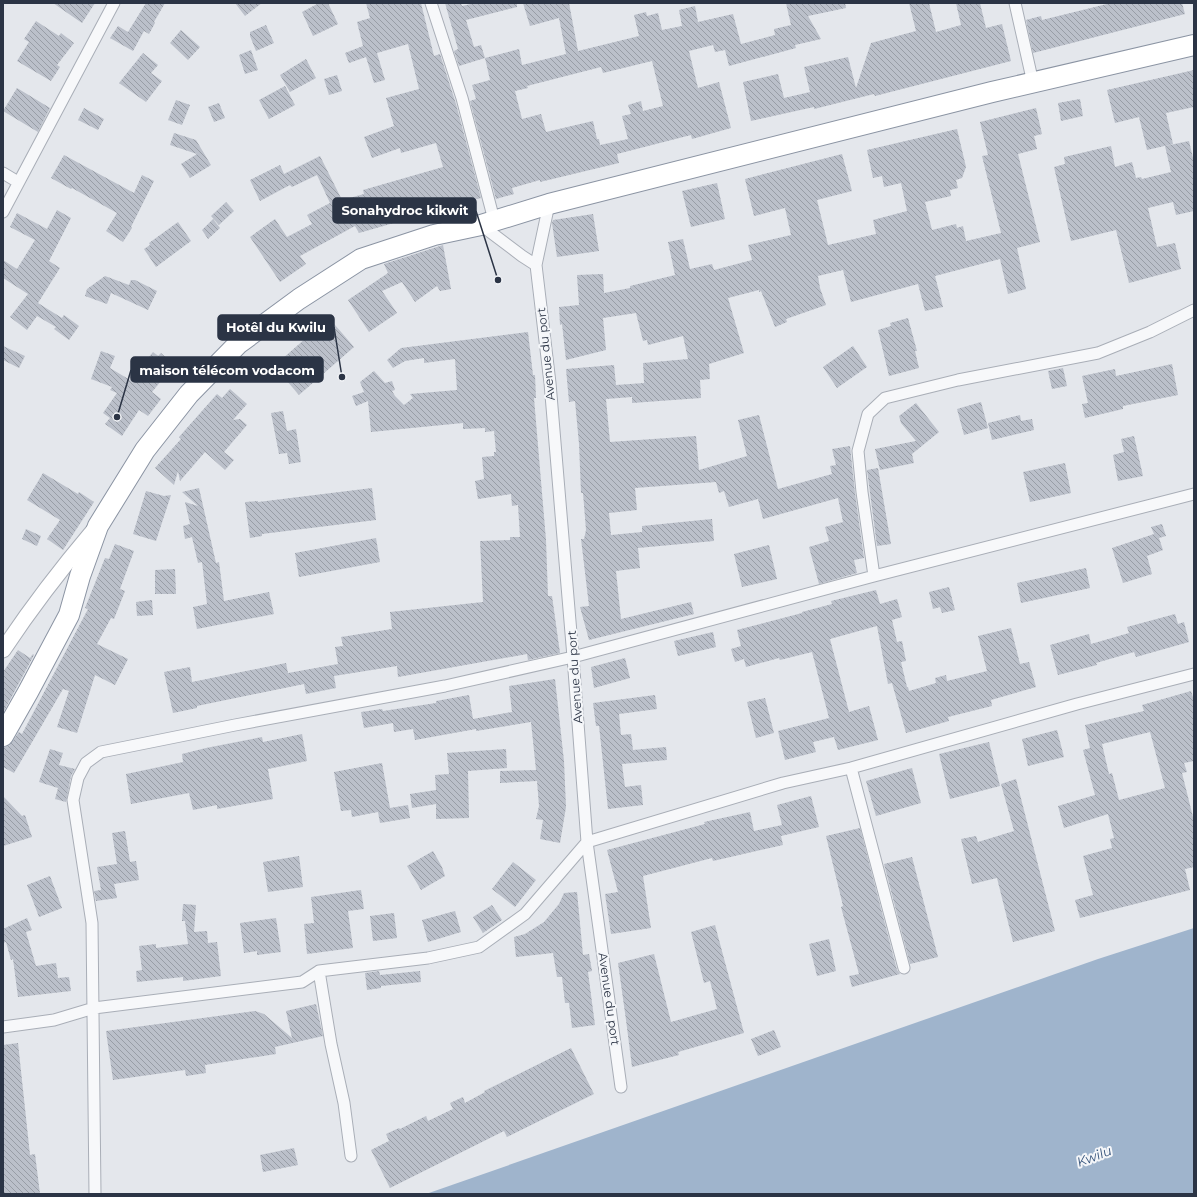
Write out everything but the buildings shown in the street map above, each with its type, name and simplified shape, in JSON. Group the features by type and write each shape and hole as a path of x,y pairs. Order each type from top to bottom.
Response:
{"highway":[{"path":"3,736 69,615 80,576 98,526 145,450 189,394 238,344 299,299 361,259 434,235 487,222 548,204 1033,83 1194,45"}],"main road":[{"path":"3,650 30,609 98,526"}],"street":[{"path":"3,212 114,3"},
{"path":"431,3 462,98 487,222 522,256 536,265"},
{"path":"1015,3 1033,83"},
{"path":"3,173 18,182"},
{"name":"Avenue du port","path":"548,204 536,265 550,383 587,842 621,1087"},
{"path":"874,576 862,492 858,451 868,414 885,398 958,380 1098,353 1150,332 1194,310"},
{"path":"95,1194 92,923 74,800 78,778 86,763 101,752 235,725 445,686 573,657 874,576 1194,494"},
{"path":"3,1027 54,1020 94,1008 302,982 319,971 428,958 479,947 526,914 587,842 783,784 851,768 1077,704 1194,674"},
{"path":"851,768 904,968"},
{"path":"319,971 331,1044 344,1103 351,1156"}],"water":[{"name":"Kwilu","path":"1194,928 1194,1194 426,1194 1098,959"}],"place":[{"name":"Sonahydroc kikwit","path":"498,280"},
{"name":"Hotêl du Kwilu","path":"342,377"},
{"name":"maison télécom vodacom","path":"117,417"}]}
